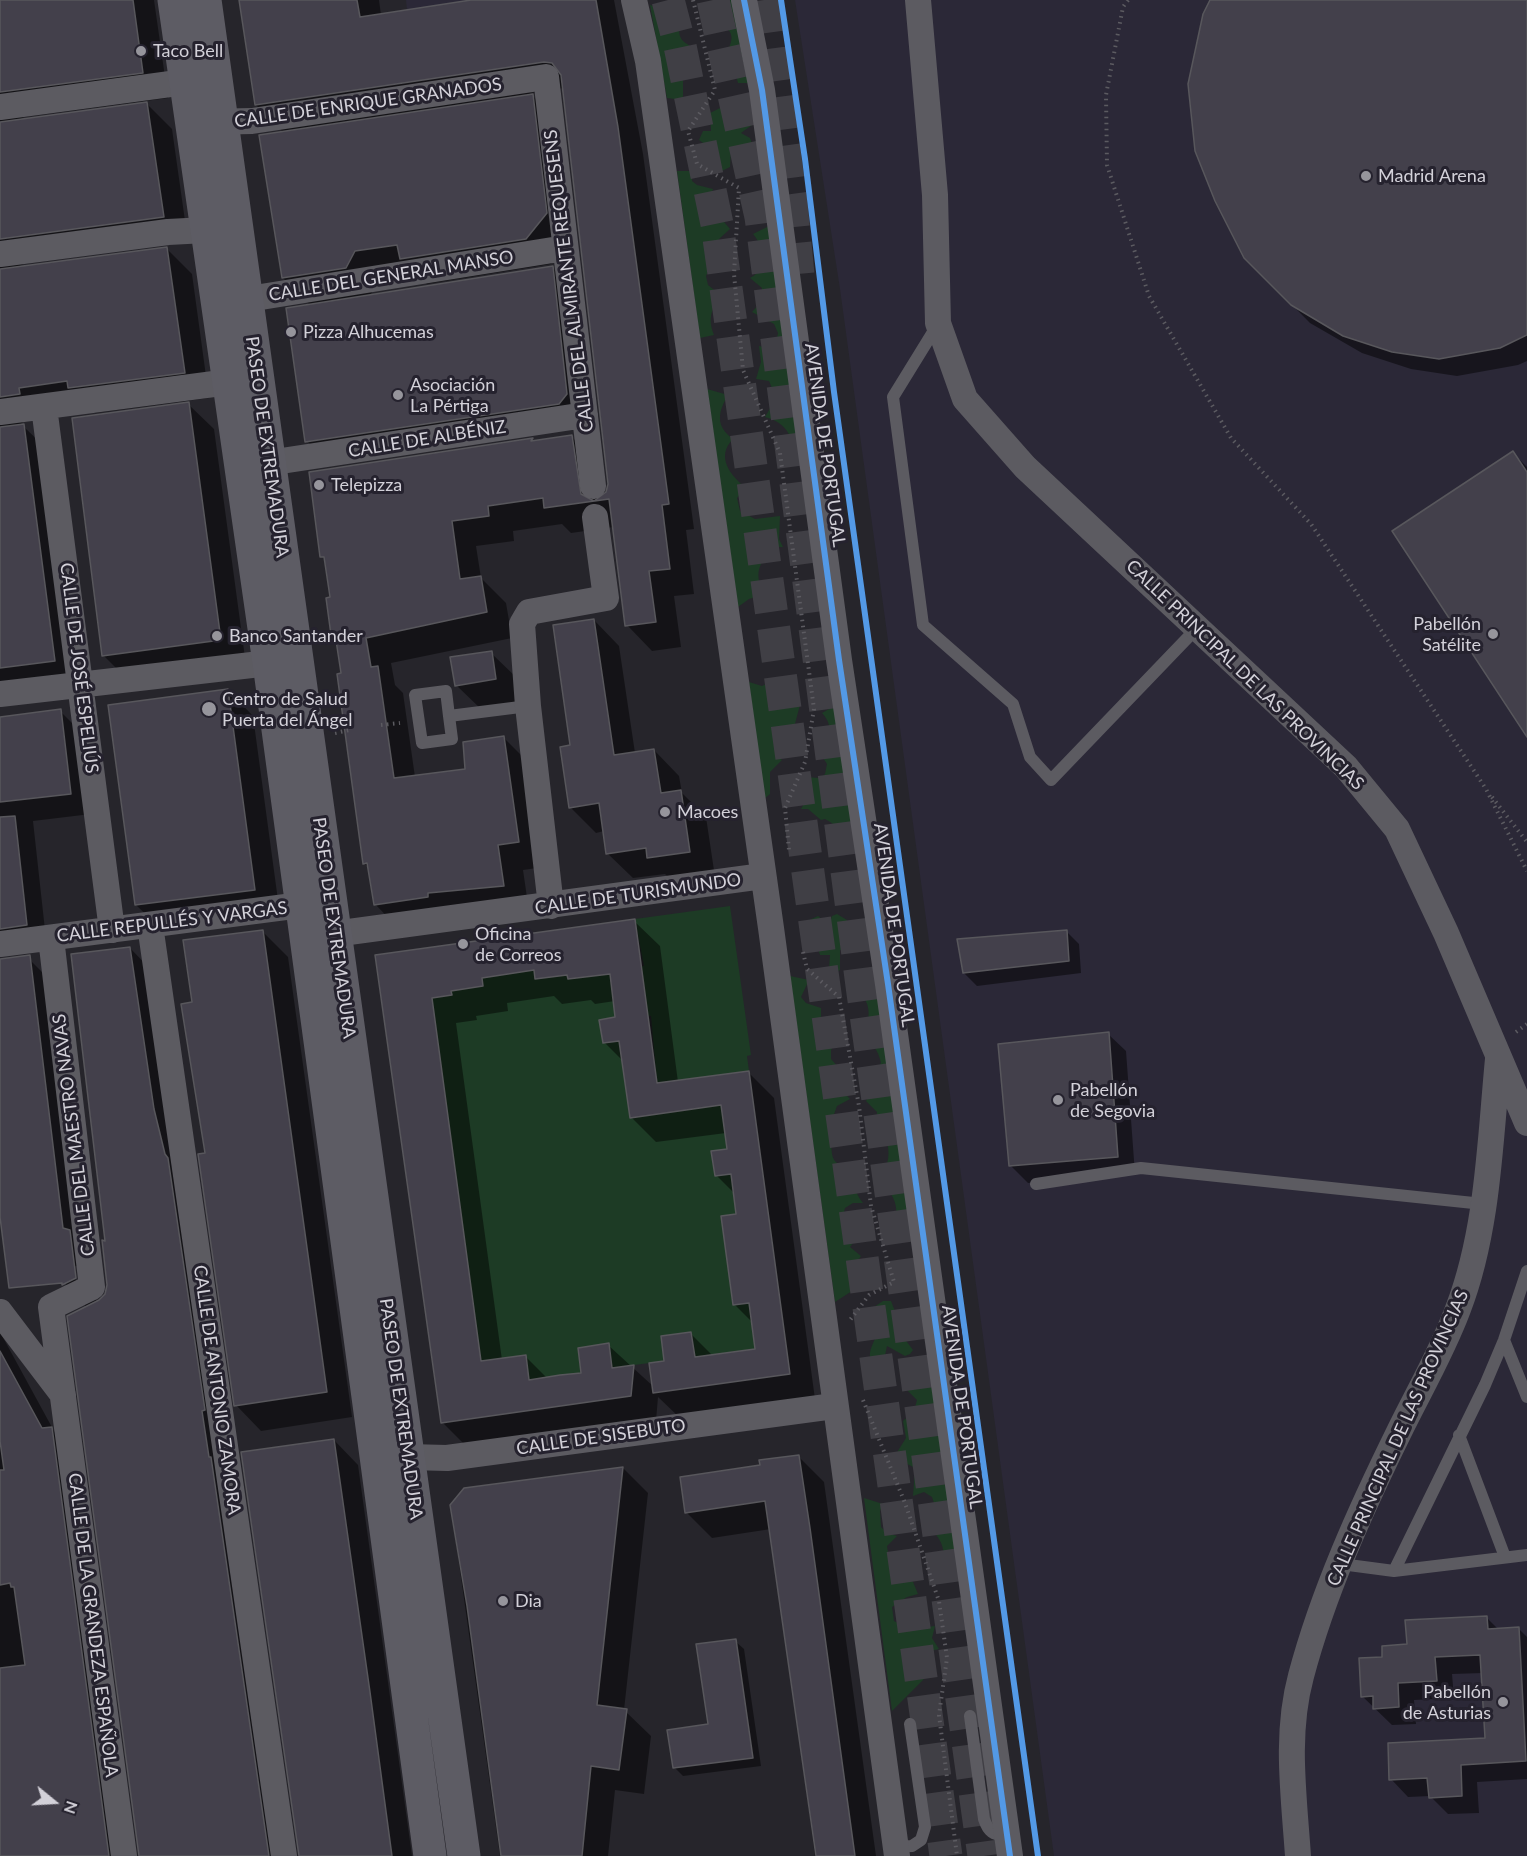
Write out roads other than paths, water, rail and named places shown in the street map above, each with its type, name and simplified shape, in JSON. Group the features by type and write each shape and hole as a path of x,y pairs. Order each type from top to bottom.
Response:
{"main road":[{"name":"PASEO DE EXTREMADURA","path":"174,0 206,230 232,302 268,463 301,905 430,1856"},
{"name":"PASEO DE EXTREMADURA","path":"205,0 222,124 232,302 229,382 334,934 464,1856"}],"street":[{"path":"634,0 650,73 763,876 896,1852"},
{"name":"AVENIDA DE PORTUGAL","path":"744,0 762,90 839,660 890,995 1008,1846"},
{"name":"CALLE PRINCIPAL DE LAS PROVINCIAS","path":"918,0 935,195 938,323 965,399 1025,467 1346,768 1396,829 1446,933 1498,1059 1483,1204 1473,1258 1458,1308 1369,1496 1341,1564 1301,1677 1293,1733 1291,1796 1298,1856"},
{"name":"CALLE DE ENRIQUE GRANADOS","path":"190,120 222,124 546,77"},
{"name":"CALLE DEL ALMIRANTE REQUESENS","path":"546,77 593,486"},
{"path":"0,107 185,82"},
{"path":"0,254 168,232 206,230"},
{"name":"CALLE DEL GENERAL MANSO","path":"232,302 565,248"},
{"path":"0,412 229,382"},
{"name":"CALLE DE JOSÉ ESPELIÚS","path":"44,407 82,685 112,930"},
{"name":"CALLE DE ALBÉNIZ","path":"268,463 585,415"},
{"path":"551,906 528,706 522,624 529,612 606,598 595,517"},
{"path":"0,694 284,664"},
{"name":"CALLE DE TURISMUNDO","path":"334,934 763,876"},
{"name":"CALLE REPULLÉS Y VARGAS","path":"0,944 301,905 334,934"},
{"name":"CALLE DE ANTONIO ZAMORA","path":"150,925 284,1856"},
{"name":"CALLE DEL MAESTRO NAVAS","path":"51,938 92,1287 51,1307"},
{"path":"1498,1059 1527,1123"},
{"name":"CALLE DE LA GRANDEZA ESPAÑOLA","path":"51,1307 123,1856"},
{"name":"CALLE DE LA GRANDEZA ESPAÑOLA","path":"0,1312 63,1395"},
{"name":"CALLE DE SISEBUTO","path":"408,1457 447,1458 834,1406"},
{"path":"374,1435 408,1457"}],"lane":[{"path":"938,323 893,397 923,624 1013,704 1030,757 1051,780 1198,627"},
{"path":"446,691 449,716 452,739 422,744 415,695 446,691"},
{"path":"449,716 528,706"},
{"path":"1036,1184 1141,1168 1483,1204"},
{"path":"1394,1571 1504,1340 1527,1271"},
{"path":"1504,1340 1527,1397"},
{"path":"1459,1435 1505,1557"},
{"path":"1341,1564 1394,1571 1527,1555"},
{"path":"970,1716 984,1819 988,1830 1008,1846"},
{"path":"896,1852 921,1840 925,1827 910,1724"}],"tunnel":[{"path":"668,0 680,46 717,224 946,1856"},
{"path":"713,0 761,217 863,993 984,1856"},
{"path":"764,0 798,274"}],"place":[{"name":"Taco Bell","path":"141,51"},
{"name":"Madrid Arena","path":"1366,176"},
{"name":"Pizza Alhucemas","path":"291,332"},
{"name":"Asociación La Pértiga","path":"398,395"},
{"name":"Telepizza","path":"319,485"},
{"name":"Pabellón Satélite","path":"1493,634"},
{"name":"Banco Santander","path":"217,636"},
{"name":"Centro de Salud Puerta del Ángel","path":"209,709"},
{"name":"Macoes","path":"665,812"},
{"name":"Oficina de Correos","path":"463,944"},
{"name":"Pabellón de Segovia","path":"1058,1100"},
{"name":"Dia","path":"503,1601"},
{"name":"Pabellón de Asturias","path":"1503,1702"}]}
